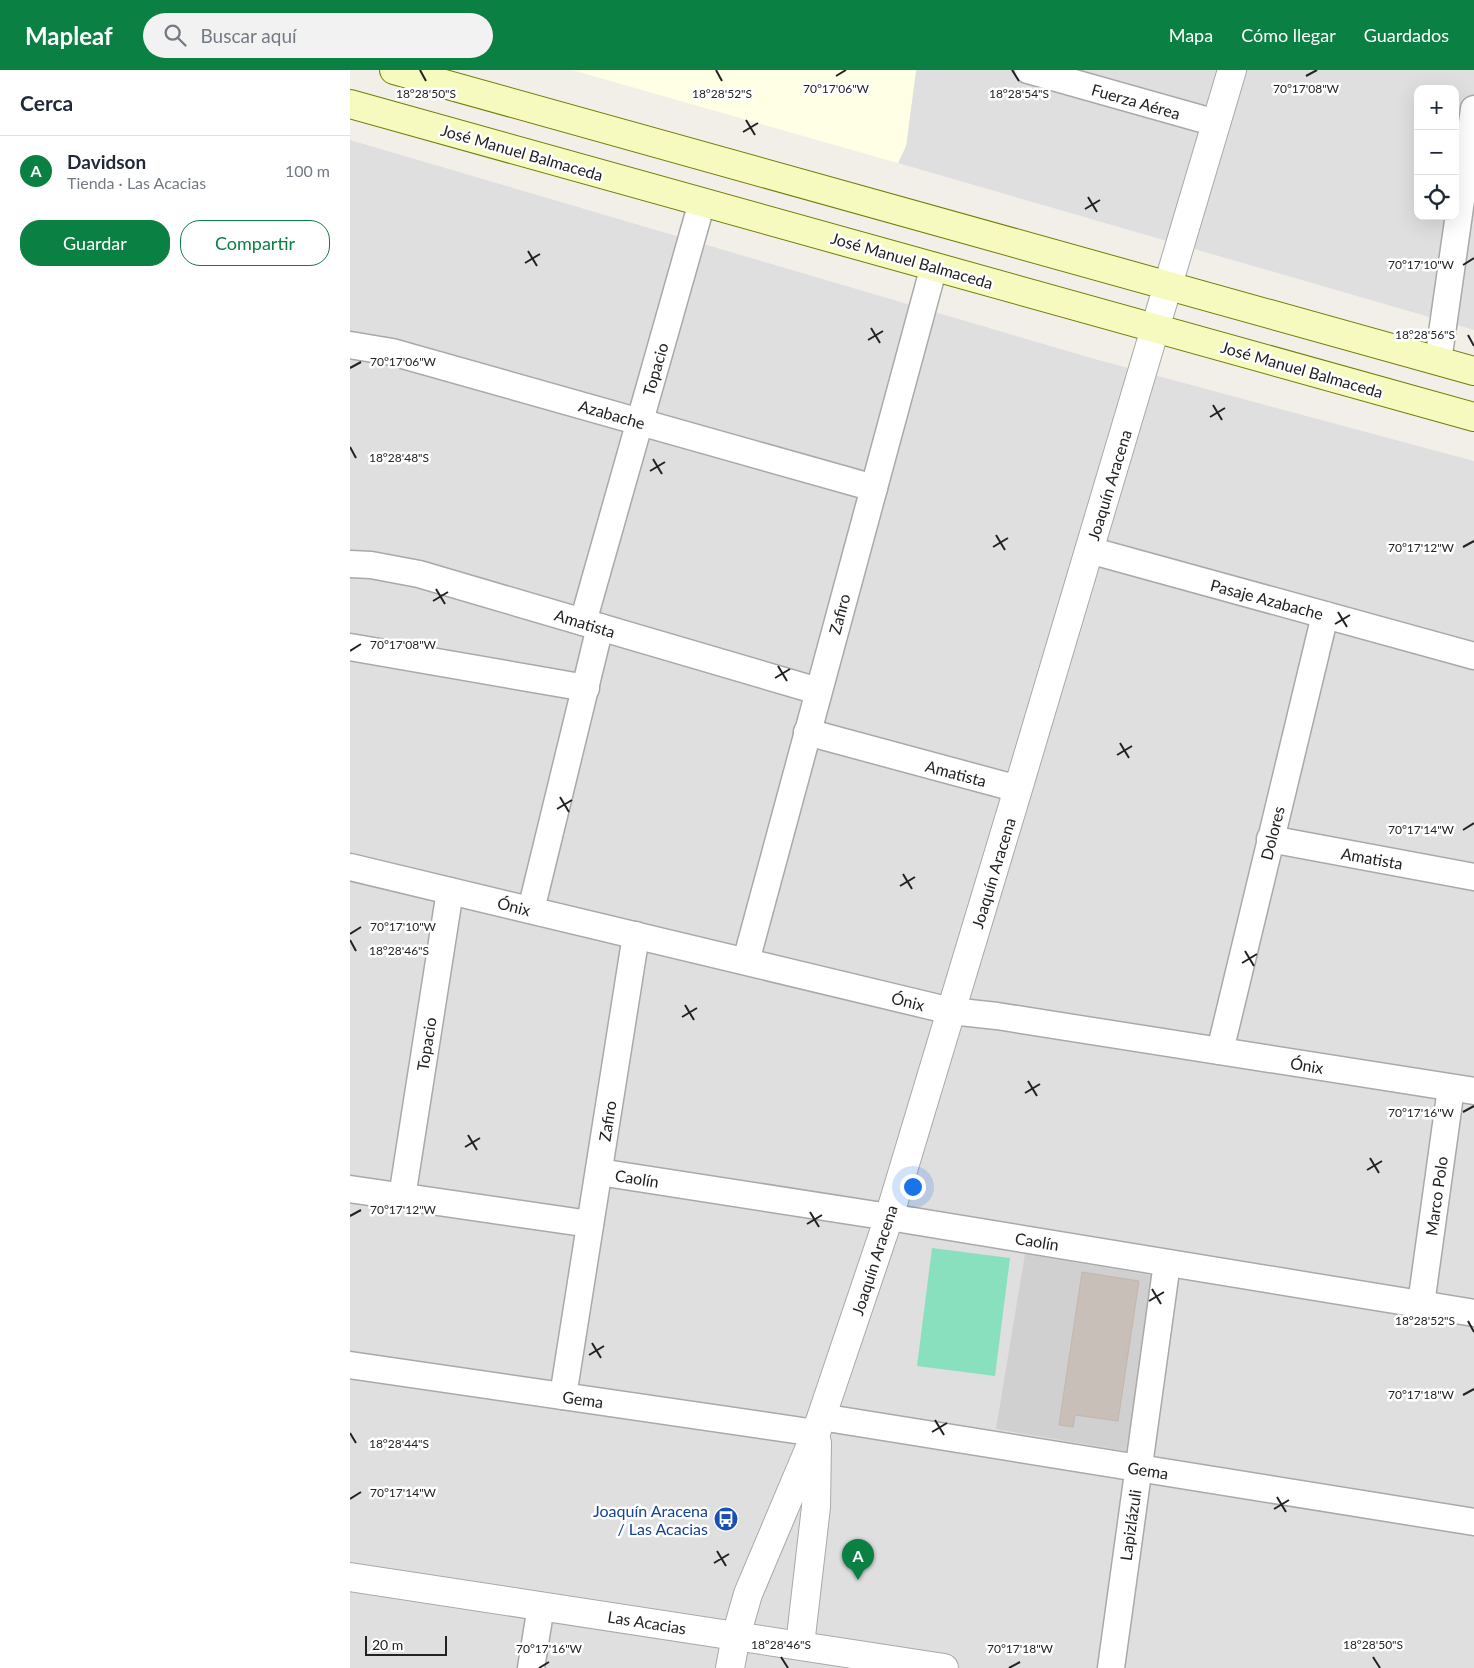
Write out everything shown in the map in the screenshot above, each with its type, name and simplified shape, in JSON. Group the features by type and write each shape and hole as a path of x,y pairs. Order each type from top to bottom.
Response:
{"main road":[{"path":"394,70 1474,371"},
{"name":"José Manuel Balmaceda","path":"350,104 1474,417"}],"street":[{"name":"Fuerza Aérea","path":"1028,70 1216,123"},
{"name":"Joaquín Aracena","path":"730,1668 736,1636 748,1594 819,1425 889,1217 1232,70"},
{"path":"1438,361 1474,109"},
{"name":"Topacio","path":"531,910 586,688 592,625 640,422 702,202"},
{"name":"Zafiro","path":"746,961 934,266"},
{"name":"Azabache","path":"350,345 392,352 874,488"},
{"name":"Pasaje Azabache","path":"1089,550 1474,656"},
{"name":"Amatista","path":"350,564 371,565 419,574 818,691"},
{"name":"Dolores","path":"1220,1051 1325,615"},
{"path":"350,647 586,688"},
{"name":"Amatista","path":"807,732 1018,790"},
{"name":"Amatista","path":"1270,839 1474,877"},
{"name":"Ónix","path":"350,866 951,1011 997,1016 1462,1090"},
{"name":"Topacio","path":"402,1197 450,890"},
{"name":"Zafiro","path":"563,1396 636,935"},
{"name":"Marco Polo","path":"1421,1304 1462,1090"},
{"name":"Caolín","path":"599,1172 889,1217 1474,1313"},
{"path":"350,1189 590,1224"},
{"name":"Lapizlázuli","path":"1110,1668 1167,1263"},
{"name":"Gema","path":"350,1365 563,1396 819,1425 1138,1468 1474,1522"},
{"path":"800,1646 816,1507 819,1425"},
{"name":"Las Acacias","path":"350,1577 944,1668"},
{"path":"531,1668 541,1606"}],"shaded area":[{"path":"572,70 916,70 906,146 898,163"},
{"path":"916,70 1474,70 1474,330 898,163 906,146"},
{"path":"350,140 1091,358 1474,461 1474,1668 350,1668"},
{"path":"1025,1254 1155,1276 1126,1451 996,1429"}],"green space":[{"path":"932,1248 1010,1258 995,1376 917,1366"}],"building":[{"path":"1082,1272 1139,1281 1118,1421 1075,1415 1073,1427 1059,1425"}],"place":[{"name":"Joaquín Aracena / Las Acacias","path":"726,1519"},
{"name":"Davidson","path":"858,1580"}]}
